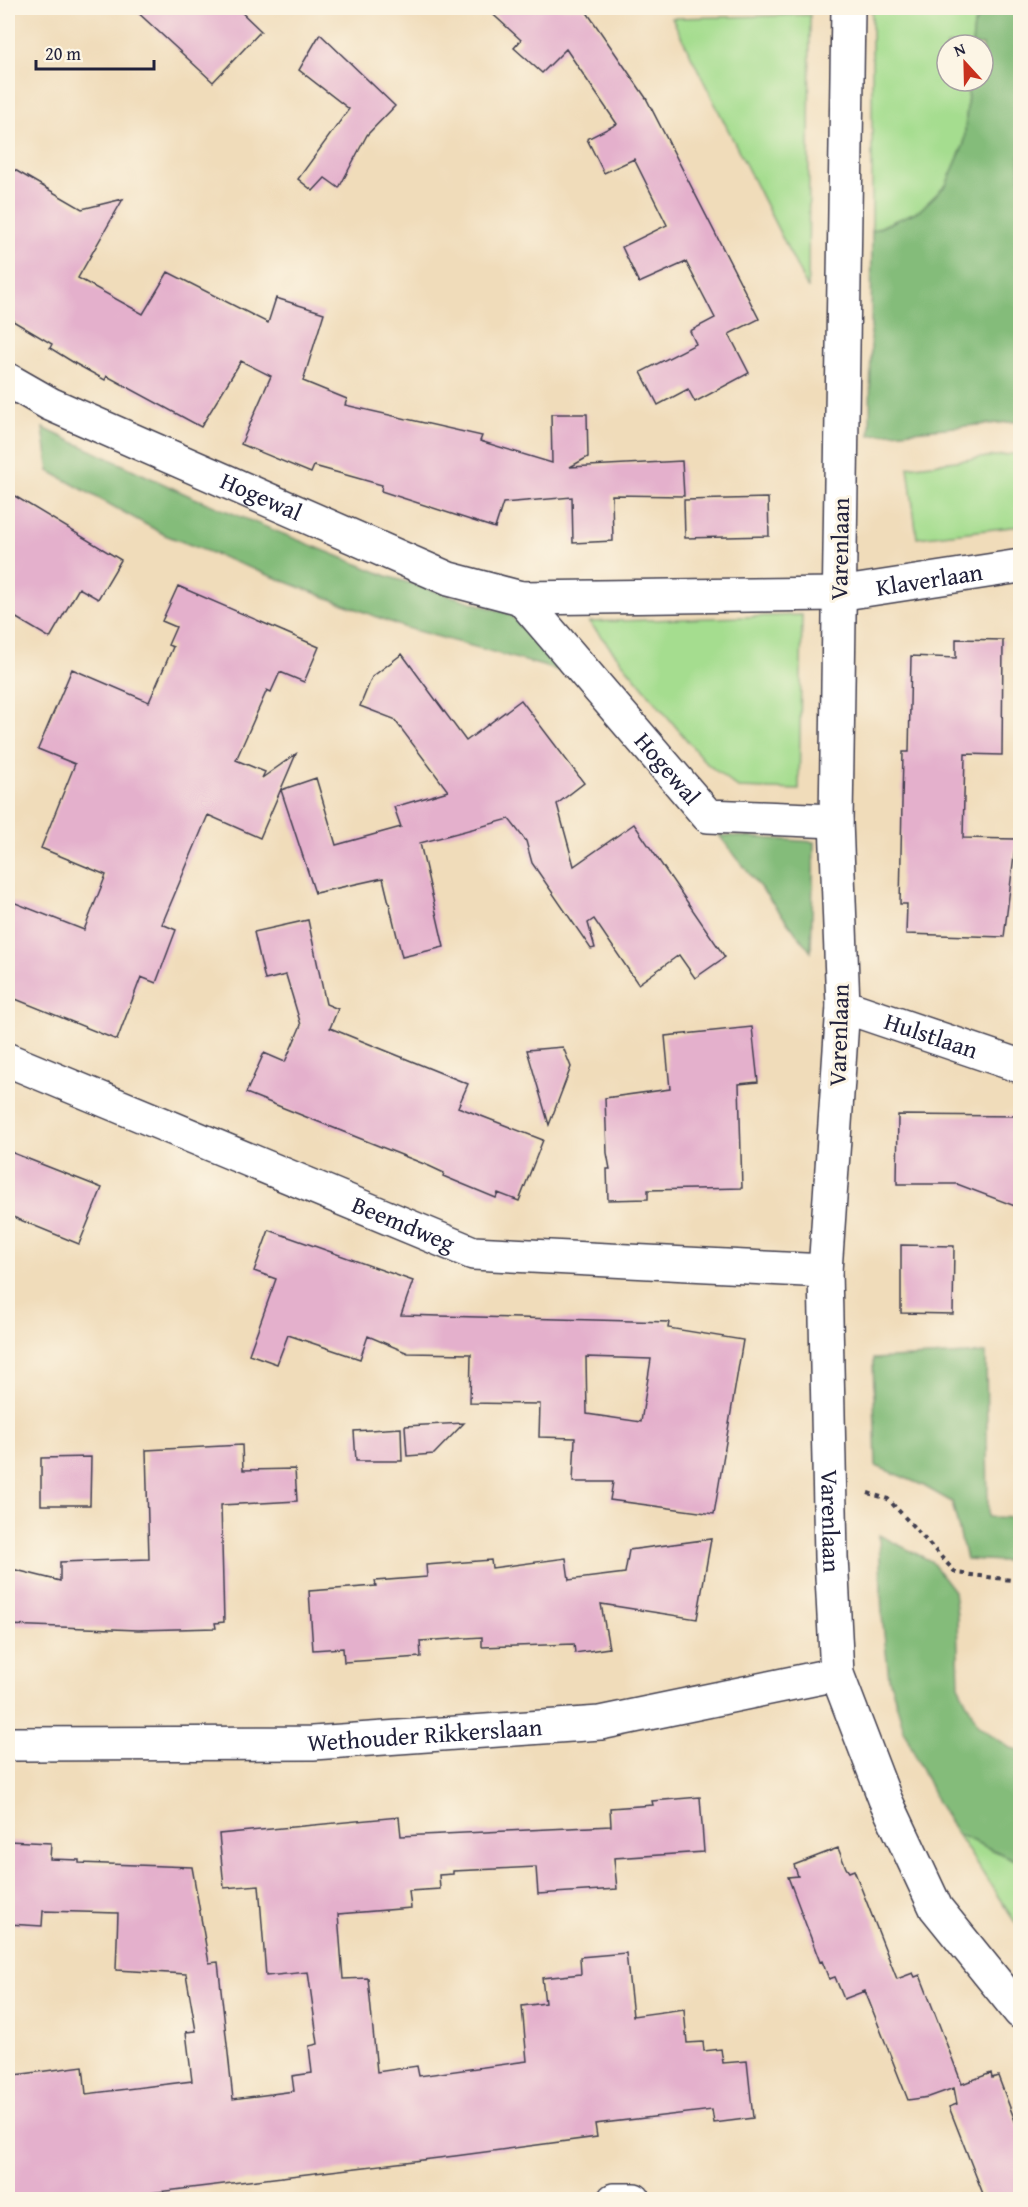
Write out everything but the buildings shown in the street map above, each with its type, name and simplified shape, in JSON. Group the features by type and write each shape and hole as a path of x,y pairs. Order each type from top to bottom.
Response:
{"street":[{"name":"Varenlaan","path":"848,8 836,821 843,1006 825,1271 831,1557 837,1674 885,1799 936,1908 1020,2012"},
{"name":"Hogewal","path":"8,380 50,404 449,579 520,598 838,594"},
{"name":"Klaverlaan","path":"838,594 1020,566"},
{"name":"Hogewal","path":"520,598 708,816 836,821"},
{"name":"Hulstlaan","path":"843,1006 1020,1066"},
{"name":"Beemdweg","path":"8,1060 473,1253 825,1271"},
{"name":"Wethouder Rikkerslaan","path":"8,1744 313,1743 600,1723 837,1674"},
{"path":"614,2199 634,2199"}],"path":[{"path":"829,1483 888,1499 956,1573 1020,1581"}],"green space":[{"path":"872,8 988,8 974,25 973,33 935,33 935,93 968,93 964,144 947,184 1020,418 898,219 872,231"},
{"path":"988,8 1020,8 1020,421 870,435 872,231 920,210 946,185 964,144 968,93 995,93 995,33 973,33 974,25"},
{"path":"810,15 808,289 672,18"},
{"path":"43,428 192,497 387,576 510,614 561,671 403,627 165,535 49,471"},
{"path":"1020,453 1020,526 917,538 908,467"},
{"path":"802,615 799,790 738,788 705,762 589,622"},
{"path":"719,835 814,842 811,952"},
{"path":"986,1353 988,1517 1020,1518 1020,1562 966,1559 952,1502 922,1485 876,1466 873,1359"},
{"path":"879,1535 931,1561 954,1591 959,1687 978,1725 1010,1748 1020,1750 1020,1862 957,1834 937,1802 905,1733 889,1678 882,1616"},
{"path":"957,1834 1020,1862 1020,1930"}]}
